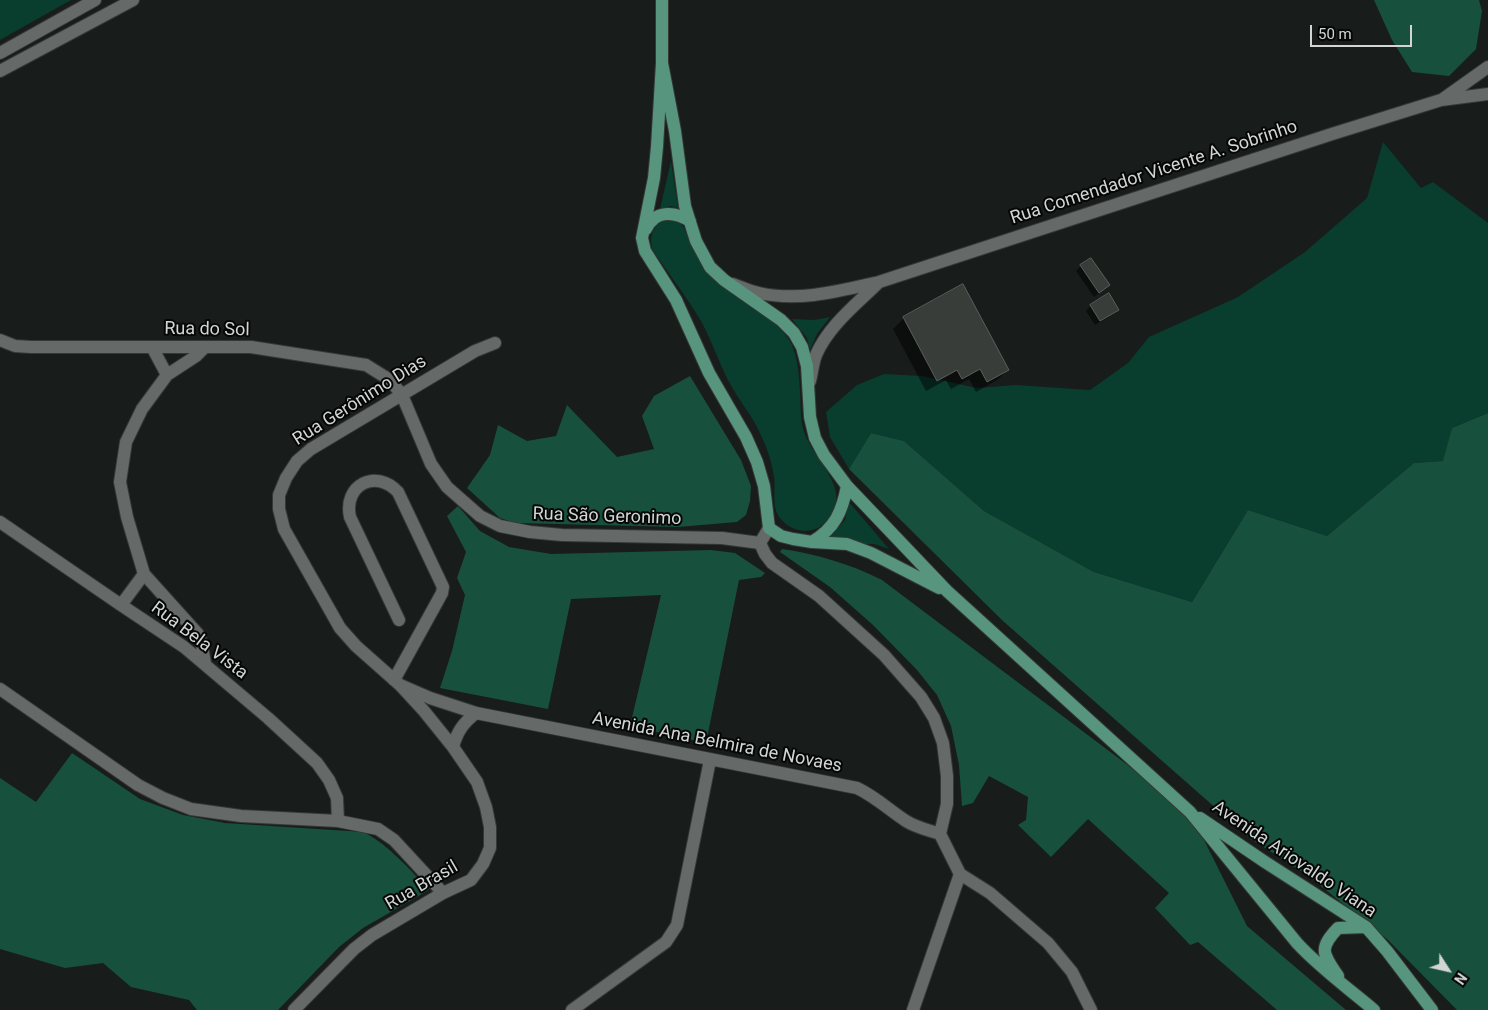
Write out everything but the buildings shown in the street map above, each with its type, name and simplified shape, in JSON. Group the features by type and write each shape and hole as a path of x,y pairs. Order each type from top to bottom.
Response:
{"main road":[{"path":"662,0 662,63 654,178 642,238 645,251 676,300 709,373 746,437 757,462 764,486 769,528 781,536 812,542 846,544 871,553 903,571 947,591"},
{"path":"662,63 675,132 685,206 696,241 710,267 728,283 781,320 794,334 802,347 814,438 824,455 847,486 947,591 1190,812"},
{"path":"642,238 649,222 658,215 670,212 681,215 690,221"},
{"path":"812,542 824,535 835,521 844,506 847,486"},
{"name":"Avenida Ariovaldo Viana","path":"1190,812 1366,927 1398,964 1432,1010"},
{"name":"Avenida Ariovaldo Viana","path":"1190,812 1315,963 1374,1010"},
{"path":"1344,985 1324,951 1328,939 1338,928 1366,927"}],"street":[{"path":"0,53 96,0"},
{"path":"0,70 133,0"},
{"path":"1441,100 1488,67"},
{"path":"1441,100 1488,94"},
{"name":"Rua Comendador Vicente A. Sobrinho","path":"728,283 758,293 800,297 826,294 879,282 1441,100"},
{"path":"808,389 815,357 823,342 838,322 879,282"},
{"name":"Rua do Sol","path":"0,340 15,346 32,347 251,347 366,365 390,380 402,395"},
{"name":"Rua Gerônimo Dias","path":"397,683 356,646 340,628 284,529 279,509 279,495 286,478 297,461 311,448 475,351 495,343"},
{"path":"152,347 167,375"},
{"path":"204,348 196,356 167,375 142,409 126,442 120,482 127,517 144,574 198,634 205,663"},
{"name":"Rua São Geronimo","path":"402,395 430,464 447,487 480,516 500,526 530,532 562,535 722,538 760,543"},
{"path":"397,683 442,593 443,587 398,492 392,486 376,480 359,485 353,492 348,508 350,517 399,620"},
{"name":"Rua Bela Vista","path":"0,522 184,647 268,718 317,763 329,780 337,798 338,821"},
{"path":"769,528 760,543 772,563 819,596 884,655 921,697 934,718 943,743 946,776 947,804 940,834 960,874 990,893 1048,943 1072,972 1091,1010"},
{"path":"121,606 144,574"},
{"name":"Avenida Ana Belmira de Novaes","path":"397,683 430,698 476,713 857,788 873,796 906,821 940,834"},
{"name":"Rua Brasil","path":"294,1010 354,949 372,935 443,893 471,880 483,864 490,848 490,827 486,806 476,782 453,747 424,711 397,683"},
{"path":"0,689 138,785 163,798 191,809 241,816 338,821 378,829 386,833 443,893"},
{"path":"453,747 461,727 476,713"},
{"path":"572,1010 666,942 677,925 710,760"},
{"path":"913,1010 960,874"}],"green space":[{"path":"0,0 71,0 0,40"},
{"path":"1374,0 1479,0 1482,11 1476,49 1449,76 1412,72 1392,40"},
{"path":"1383,142 1421,188 1433,182 1488,223 1488,413 1452,428 1444,461 1414,463 1327,536 1248,510 1192,602 1094,572 984,511 904,441 871,433 849,469 830,437 826,412 857,385 884,374 922,376 977,388 1016,385 1090,390 1128,363 1149,337 1238,297 1305,252 1367,198"},
{"path":"671,161 678,208 671,206 660,209"},
{"path":"664,220 680,223 686,231 705,270 776,324 791,343 798,366 803,428 807,439 834,484 836,496 835,507 826,522 819,528 806,531 795,529 788,526 777,514 773,471 762,436 728,381 701,321 652,249 651,240 653,232"},
{"path":"830,317 817,334 810,350 807,338 792,319 814,320"},
{"path":"690,376 741,460 751,486 750,501 746,515 737,522 678,527 515,523 500,518 467,488 490,455 498,425 527,441 556,436 567,405 617,457 654,449 642,416 654,396"},
{"path":"1488,413 1488,1010 1457,1010 1387,939 1307,875 1251,839 1003,621 849,469 871,433 904,441 984,511 1094,572 1192,602 1248,510 1327,536 1414,463 1443,461 1452,428"},
{"path":"849,502 889,549 874,544 847,544 828,539 845,520"},
{"path":"458,506 480,531 509,547 551,554 711,550 735,553 765,573 761,577 739,580 706,743 630,726 661,595 571,599 548,709 440,688 452,651 465,595 457,578 466,552 447,516"},
{"path":"782,549 833,560 882,580 1190,812 1247,926 1346,1010 1277,1010 1198,942 1190,945 1155,908 1169,893 1088,819 1051,857 1018,825 1026,820 1028,797 989,776 973,803 962,806 959,765 951,726 937,695 917,670 873,625 830,587 780,552"},
{"path":"72,753 140,799 183,815 225,823 364,832 391,851 429,890 363,928 339,947 278,1010 197,1010 189,1000 131,987 103,963 65,968 0,949 0,778 36,802"}]}
